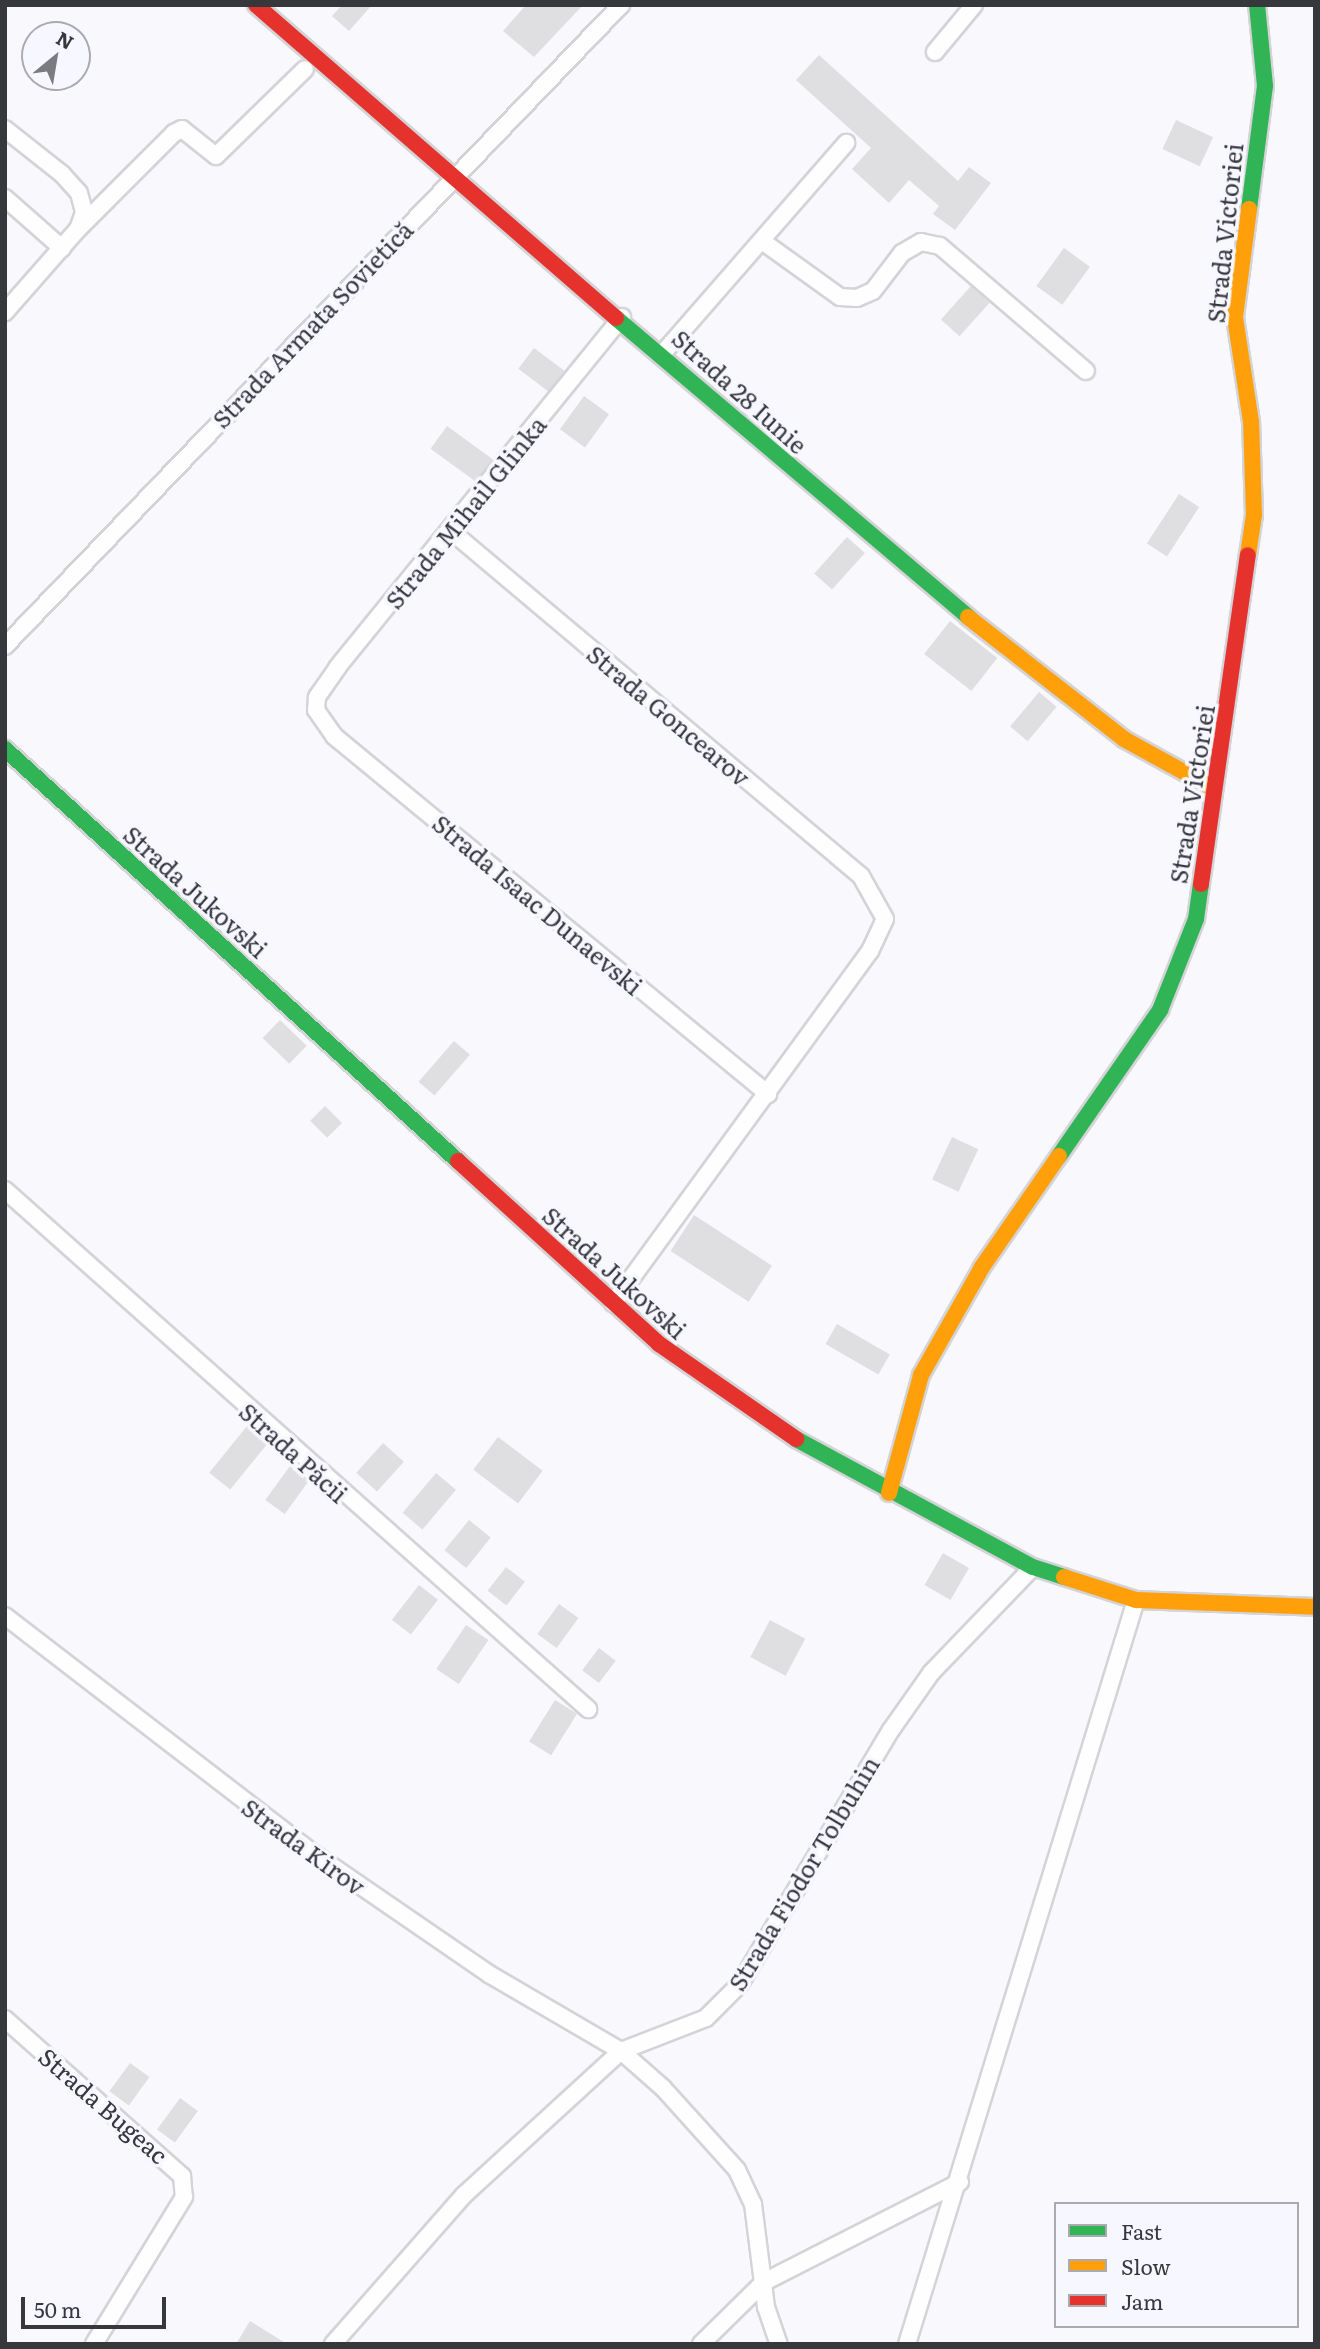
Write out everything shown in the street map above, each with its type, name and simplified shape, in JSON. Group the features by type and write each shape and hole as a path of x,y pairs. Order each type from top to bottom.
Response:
{"street":[{"name":"Strada 28 Iunie","path":"256,5 622,317 893,559 1124,739 1211,787"},
{"name":"Strada Armata Sovietică","path":"5,646 621,5"},
{"path":"935,52 974,5"},
{"name":"Strada Victoriei","path":"889,1493 907,1410 951,1319 1175,982 1196,919 1211,787 1253,526 1251,422 1234,317 1265,86 1262,23 1257,5"},
{"path":"5,312 78,229 174,133 182,129 216,156 304,69"},
{"path":"5,129 79,193 84,212 78,229"},
{"path":"663,353 846,143"},
{"path":"5,198 62,248"},
{"path":"762,241 840,297 857,298 873,291 902,253 921,242 940,246 1086,371"},
{"name":"Strada Mihail Glinka","path":"316,710 322,687 622,317"},
{"name":"Strada Goncearov","path":"450,531 860,876 881,904 885,919 870,951 768,1094"},
{"name":"Strada Isaac Dunaevski","path":"316,710 334,736 768,1094"},
{"name":"Strada Jukovski","path":"5,749 613,1303 713,1384 889,1493 1033,1567 1136,1600 1315,1607"},
{"path":"613,1303 768,1094"},
{"name":"Strada Păcii","path":"5,1191 588,1709"},
{"name":"Strada Fiodor Tolbuhin","path":"333,2344 464,2195 621,2051 706,2018 740,1984 833,1819 931,1673 1033,1567"},
{"path":"907,2344 960,2182 1040,1899 1136,1600"},
{"name":"Strada Kirov","path":"5,1616 393,1910 621,2051 737,2170 753,2204 764,2282 779,2344"},
{"name":"Strada Bugeac","path":"5,2019 182,2176 184,2197 94,2344"},
{"path":"701,2344 764,2282 960,2182"}],"building":[{"path":"342,5 372,5 349,31 332,16"},
{"path":"526,5 583,5 534,57 503,31"},
{"path":"819,55 958,181 969,167 991,183 955,230 933,214 939,206 909,180 889,203 852,169 871,148 796,80"},
{"path":"1176,120 1213,137 1200,166 1162,149"},
{"path":"1064,248 1090,267 1062,305 1036,286"},
{"path":"971,286 990,303 959,336 941,319"},
{"path":"534,348 564,371 549,392 518,369"},
{"path":"584,396 609,414 585,447 560,429"},
{"path":"447,426 493,460 477,482 431,449"},
{"path":"1179,494 1199,507 1167,557 1147,543"},
{"path":"847,537 865,553 832,589 814,573"},
{"path":"950,621 997,658 971,691 924,654"},
{"path":"1039,692 1057,707 1028,741 1010,726"},
{"path":"280,1020 307,1046 289,1064 263,1038"},
{"path":"454,1041 470,1055 434,1096 419,1082"},
{"path":"325,1106 342,1123 327,1138 310,1121"},
{"path":"952,1137 978,1149 958,1192 932,1180"},
{"path":"694,1215 772,1266 749,1302 671,1251"},
{"path":"837,1324 890,1354 878,1374 826,1344"},
{"path":"247,1426 268,1443 230,1490 209,1473"},
{"path":"498,1437 543,1471 518,1503 473,1470"},
{"path":"383,1443 404,1462 377,1491 356,1473"},
{"path":"290,1466 309,1480 285,1514 265,1500"},
{"path":"436,1473 456,1490 422,1530 403,1513"},
{"path":"469,1520 491,1538 466,1568 444,1550"},
{"path":"943,1553 969,1568 950,1600 924,1585"},
{"path":"506,1567 525,1582 506,1605 488,1591"},
{"path":"419,1585 438,1600 411,1634 392,1620"},
{"path":"559,1604 578,1618 557,1648 537,1634"},
{"path":"770,1620 805,1639 786,1676 750,1657"},
{"path":"466,1625 488,1640 459,1684 436,1669"},
{"path":"599,1648 616,1661 599,1683 582,1670"},
{"path":"555,1700 577,1714 551,1755 529,1742"},
{"path":"130,2063 149,2077 129,2105 109,2091"},
{"path":"180,2098 198,2111 175,2142 157,2130"},
{"path":"250,2321 287,2344 236,2344"}],"traffic: fast":[{"path":"1249,209 1265,86 1257,5"},
{"path":"616,318 968,617"},
{"path":"5,749 458,1161"},
{"path":"1059,1156 1160,1010 1196,919 1201,884"},
{"path":"796,1439 1033,1567 1064,1577"}],"traffic: slow":[{"path":"1248,555 1254,515 1251,422 1235,317 1249,209"},
{"path":"968,617 1124,739 1211,787"},
{"path":"889,1493 921,1375 982,1267 1059,1156"},
{"path":"1064,1577 1136,1600 1315,1607"}],"traffic: jam":[{"path":"256,5 616,318"},
{"path":"1201,884 1248,555"},
{"path":"458,1161 659,1344 796,1439"}]}
